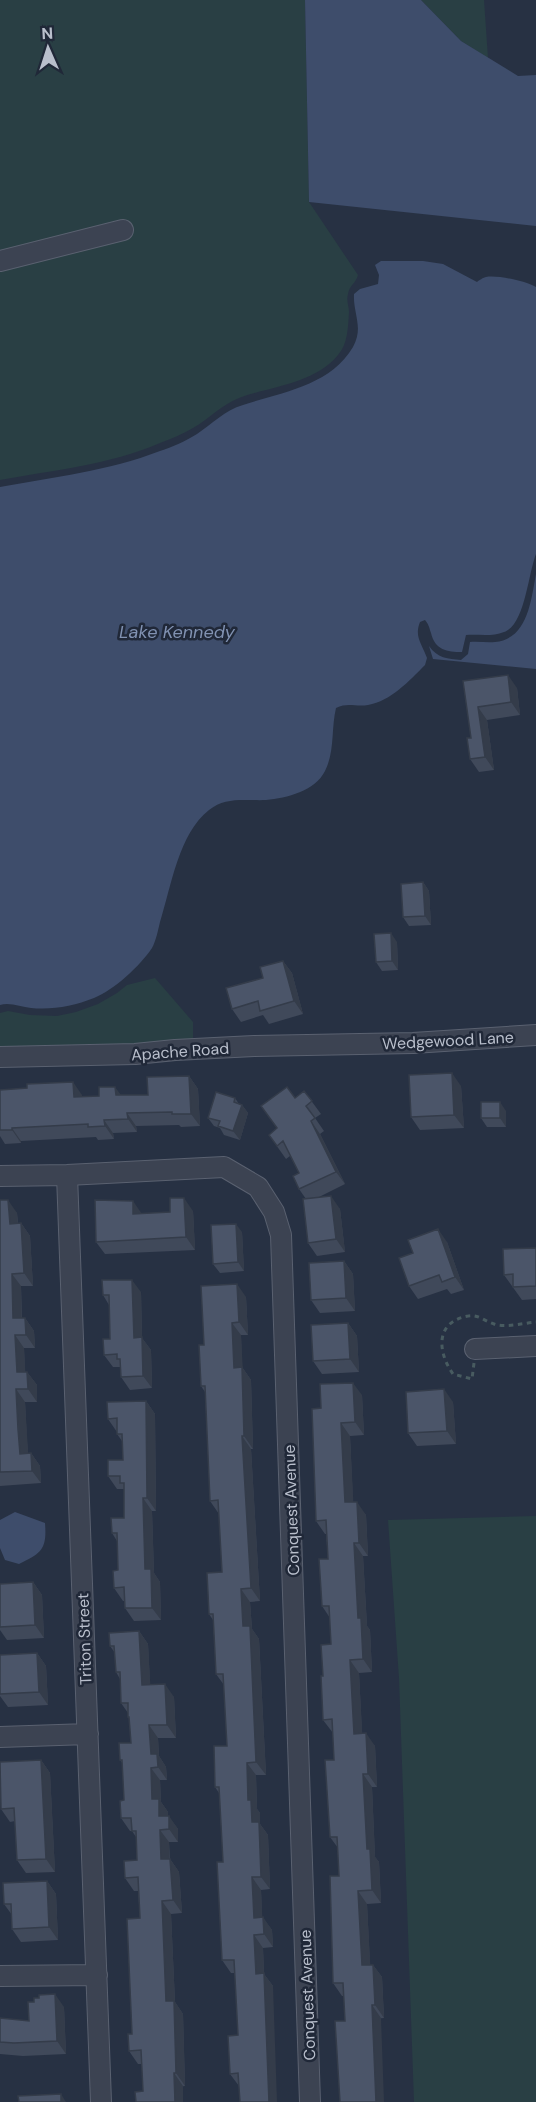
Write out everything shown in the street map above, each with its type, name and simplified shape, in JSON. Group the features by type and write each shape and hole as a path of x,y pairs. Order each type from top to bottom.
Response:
{"street":[{"path":"0,261 123,230"},
{"name":"Wedgewood Lane","path":"360,1045 413,1044 536,1035"},
{"name":"Apache Road","path":"0,1057 123,1055 254,1046 360,1045"},
{"name":"Conquest Avenue","path":"0,1176 224,1167 258,1187 274,1212 281,1235 310,2102"},
{"name":"Triton Street","path":"67,1175 101,2102"},
{"path":"475,1349 536,1346"},
{"path":"0,1737 88,1734"},
{"path":"0,1976 97,1975"}],"green space":[{"path":"0,0 305,0 309,202 358,275 347,297 349,312 346,341 338,355 328,365 292,383 239,398 189,430 141,450 81,466 0,480"},
{"path":"421,0 484,0 488,58 461,41"},
{"path":"155,978 193,1022 193,1040 134,1046 0,1049 0,1013 8,1011 57,1016 76,1012 98,1004 127,985"},
{"path":"536,1516 536,2102 414,2102 399,1678 388,1520"}],"water":[{"path":"305,0 421,0 461,41 518,76 536,75 536,226 309,202"},
{"name":"Lake Kennedy","path":"381,261 423,261 443,264 477,282 485,277 497,277 536,287 536,554 517,620 511,627 499,634 466,635 462,652 442,649 435,643 425,620 420,622 418,636 427,658 425,665 399,690 376,703 344,705 336,708 328,763 315,784 283,797 222,803 209,810 199,820 190,832 177,862 153,945 147,955 126,977 102,994 71,1005 39,1008 12,1004 0,1005 0,487 121,464 169,448 197,434 236,407 304,386 332,371 353,347 358,333 354,294 360,289 378,284 379,275 375,265"},
{"path":"536,574 536,669 433,659 429,646 439,655 461,660 468,654 470,642 495,642 515,634 530,606"},
{"path":"15,1512 45,1523 45,1539 41,1549 33,1557 19,1564 5,1560 0,1548 0,1520"}],"building":[{"path":"508,675 511,702 478,707 485,757 470,759 467,738 471,738 463,681"},
{"path":"423,882 425,916 403,917 401,884"},
{"path":"391,933 392,961 376,962 374,934"},
{"path":"283,961 294,1001 260,1011 258,1001 232,1009 226,988 263,978 260,967"},
{"path":"452,1073 454,1115 411,1117 409,1075"},
{"path":"189,1076 191,1114 127,1113 128,1119 104,1120 105,1126 88,1127 88,1124 0,1130 0,1090 27,1088 27,1084 73,1082 74,1097 99,1096 99,1087 115,1087 116,1095 148,1095 147,1077"},
{"path":"287,1087 295,1098 304,1091 312,1101 306,1106 315,1118 311,1121 336,1172 299,1189 293,1176 299,1173 283,1141 277,1146 269,1135 277,1128 261,1106"},
{"path":"216,1092 235,1098 234,1102 242,1105 233,1131 218,1126 220,1121 208,1118"},
{"path":"481,1102 500,1102 500,1118 481,1118"},
{"path":"331,1196 336,1239 308,1243 303,1199"},
{"path":"170,1198 184,1198 186,1237 96,1242 95,1200 133,1201 133,1214 170,1212"},
{"path":"0,1200 8,1200 10,1224 21,1223 24,1273 12,1274 13,1318 25,1318 26,1335 15,1335 17,1372 27,1372 28,1389 16,1389 20,1454 31,1453 32,1471 0,1472"},
{"path":"236,1224 238,1262 213,1264 211,1225"},
{"path":"438,1229 455,1277 442,1282 439,1275 409,1286 399,1258 413,1253 408,1240"},
{"path":"536,1248 536,1286 513,1287 513,1274 504,1275 503,1249"},
{"path":"344,1261 346,1298 311,1300 309,1263"},
{"path":"102,1280 132,1280 134,1338 142,1337 143,1376 121,1377 120,1359 117,1359 117,1354 104,1355 103,1339 110,1339 109,1295 103,1295"},
{"path":"237,1284 239,1322 232,1323 234,1368 242,1367 244,1436 242,1436 251,1588 241,1589 243,1626 250,1626 256,1762 247,1763 248,1800 251,1800 252,1822 259,1822 261,1877 252,1877 254,1918 263,1917 264,1934 254,1935 256,1974 264,1973 269,2102 240,2102 238,2073 230,2074 228,2036 238,2035 234,1960 222,1960 217,1862 223,1862 219,1787 215,1787 214,1746 227,1746 223,1674 216,1674 213,1614 209,1614 207,1573 222,1572 218,1500 210,1501 205,1386 201,1386 199,1345 204,1345 201,1286"},
{"path":"348,1323 350,1359 313,1361 311,1325"},
{"path":"353,1383 355,1422 341,1423 345,1502 357,1502 359,1543 354,1543 358,1618 361,1618 363,1659 350,1660 354,1734 366,1733 368,1774 363,1774 367,1849 370,1849 372,1890 358,1891 362,1965 373,1965 375,2005 372,2005 376,2102 340,2102 335,2021 345,2021 343,1983 333,1983 330,1876 339,1876 337,1837 330,1837 325,1760 334,1760 332,1719 323,1720 321,1676 323,1676 321,1645 331,1644 329,1606 322,1606 319,1559 328,1559 326,1520 316,1521 312,1409 321,1408 320,1384"},
{"path":"444,1389 447,1431 408,1433 406,1392"},
{"path":"146,1401 147,1498 143,1498 145,1569 151,1569 152,1608 125,1608 124,1587 114,1588 113,1571 118,1570 117,1533 112,1533 111,1518 124,1518 124,1483 120,1483 120,1476 108,1476 108,1460 123,1460 122,1434 117,1434 117,1418 108,1419 107,1402"},
{"path":"33,1582 35,1625 0,1627 0,1584"},
{"path":"139,1631 142,1685 165,1684 167,1725 149,1725 151,1754 157,1754 158,1767 151,1768 152,1799 159,1799 159,1816 169,1816 169,1829 160,1830 161,1859 170,1859 173,1900 162,1901 166,2001 174,2001 175,2102 136,2102 135,2092 143,2091 141,2050 129,2051 128,2034 132,2034 127,1919 140,1918 138,1877 125,1878 124,1861 137,1860 136,1831 132,1831 131,1818 121,1818 120,1801 124,1800 119,1743 131,1743 128,1703 121,1703 120,1672 116,1672 114,1646 110,1646 109,1633"},
{"path":"37,1653 39,1692 0,1694 0,1655"},
{"path":"41,1760 46,1859 17,1860 14,1808 1,1809 0,1762"},
{"path":"47,1881 49,1927 12,1929 11,1904 4,1904 3,1883"},
{"path":"55,1994 57,2041 0,2042 0,2018 29,2021 28,2002 34,2002 34,1998 39,1998 39,1995"},
{"path":"61,2094 61,2102 19,2102 18,2096"}]}
